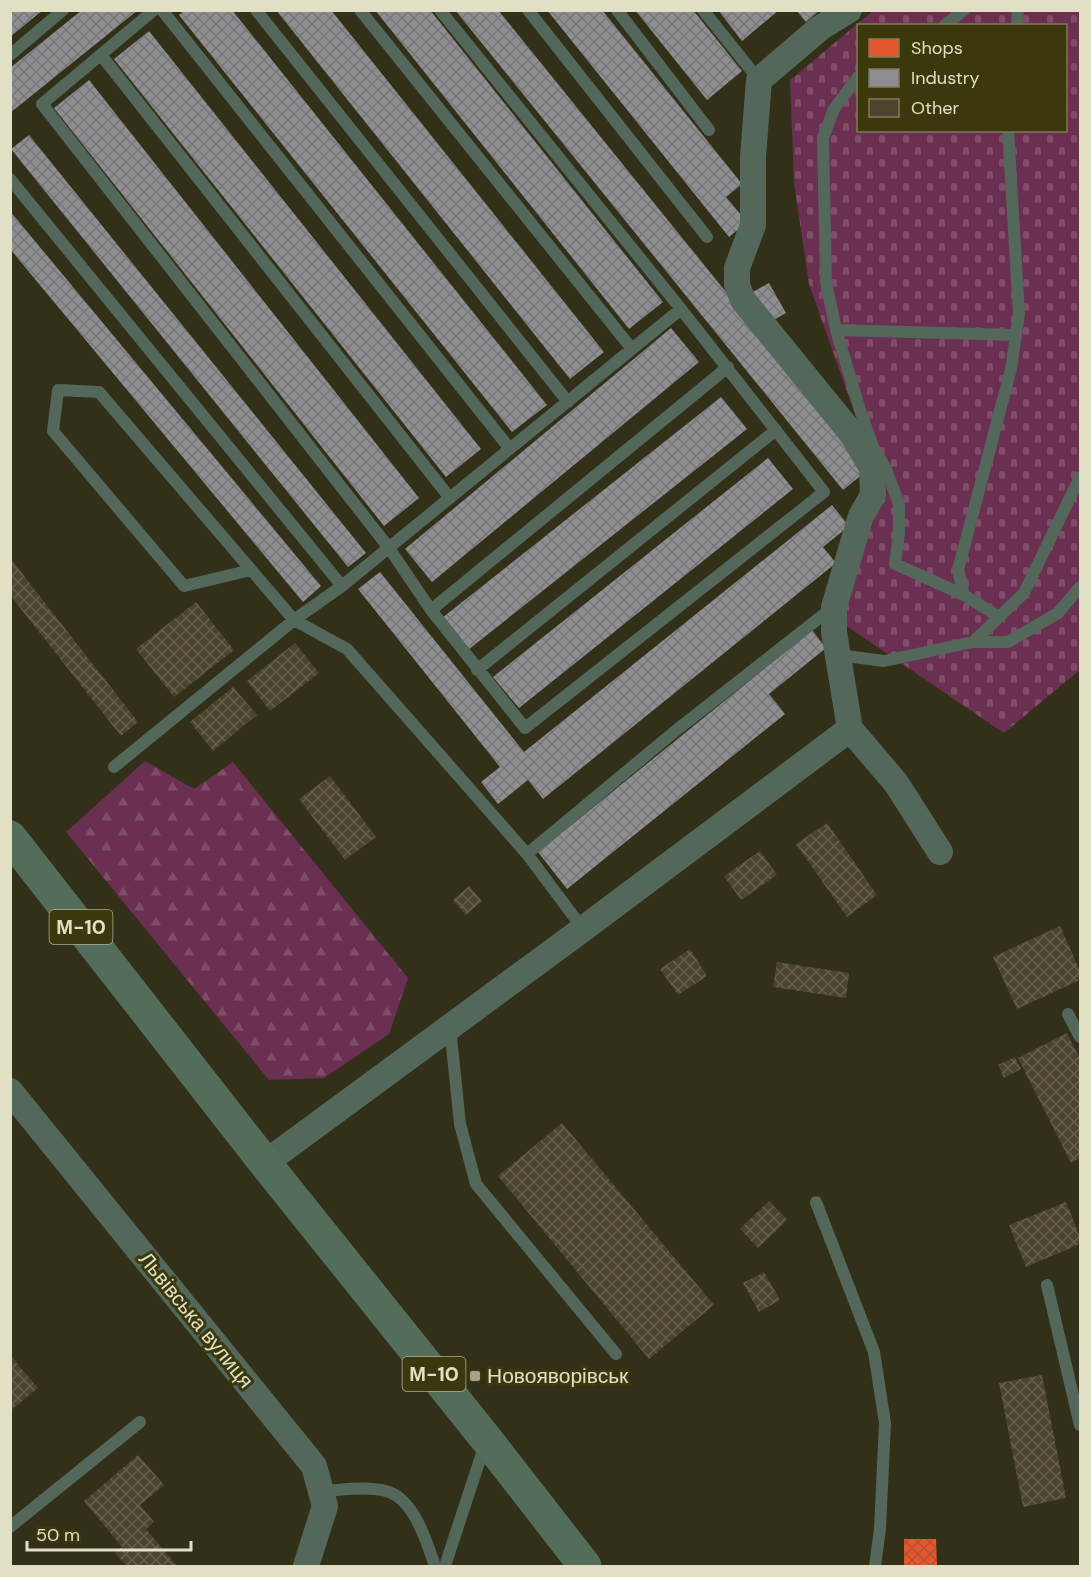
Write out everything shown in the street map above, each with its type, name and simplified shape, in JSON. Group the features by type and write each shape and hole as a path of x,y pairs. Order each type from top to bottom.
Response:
{"highway":[{"name":"М-10","path":"10,837 585,1566"}],"street":[{"path":"849,10 820,28 759,80 753,157 753,225 737,268 736,285 743,300 852,434 872,468 873,495 861,516 834,607 834,632 849,729 896,783 940,852"},
{"path":"265,1163 583,929 849,729"},
{"name":"Львівська вулиця","path":"10,1091 314,1466 325,1506 306,1566"}],"lane":[{"path":"10,55 63,10"},
{"path":"154,10 42,104 389,548 431,610 525,728 824,492 728,367 440,10"},
{"path":"162,10 510,449"},
{"path":"256,10 568,402"},
{"path":"360,10 632,350"},
{"path":"528,10 707,237"},
{"path":"617,10 709,130"},
{"path":"704,10 759,80"},
{"path":"946,24 964,10"},
{"path":"101,55 450,498"},
{"path":"857,78 834,109 823,138 826,282 836,330 873,447 886,469 899,504 899,533 895,564 964,596 999,617"},
{"path":"964,596 958,570 1011,369 1019,314 1008,132"},
{"path":"10,179 342,586"},
{"path":"114,767 294,620 342,586 681,309"},
{"path":"836,330 1016,335"},
{"path":"431,610 728,367"},
{"path":"250,570 184,586 53,432 58,390 99,392 294,620 347,649 527,854 583,929"},
{"path":"477,669 776,430"},
{"path":"973,642 1024,593 1080,477"},
{"path":"838,655 885,661 973,642 1008,642 1058,613 1080,587"},
{"path":"527,854 674,732 834,607"},
{"path":"1068,1014 1080,1037"},
{"path":"450,1027 460,1124 476,1185 616,1354"},
{"path":"816,1202 874,1352 885,1423 880,1529 875,1566"},
{"path":"1047,1285 1080,1425"},
{"path":"10,1527 140,1422"},
{"path":"445,1566 487,1440"},
{"path":"321,1491 365,1489 389,1491 410,1507 424,1534 435,1566"}],"green space":[{"path":"873,11 1080,11 1080,670 1004,733 839,621 876,514 857,420 809,284 794,183 790,80 857,24 857,132 1067,132 1067,24 857,24"},
{"path":"145,761 194,789 233,762 408,978 389,1034 324,1078 269,1080 66,832"}],"building: Shops":[{"path":"904,1539 936,1539 937,1566 904,1566"}],"building: Industry":[{"path":"10,10 43,10 10,37"},
{"path":"82,10 138,10 10,113 10,68"},
{"path":"185,10 232,10 547,405 512,432 179,15"},
{"path":"276,10 331,10 604,352 570,379"},
{"path":"375,10 430,10 663,302 629,329"},
{"path":"455,10 498,10 869,469 843,490"},
{"path":"547,10 602,10 742,184 726,197 747,222 729,237"},
{"path":"635,10 693,10 742,71 707,100"},
{"path":"718,10 779,10 742,41"},
{"path":"796,10 820,10 806,22"},
{"path":"149,31 481,449 446,477 114,59"},
{"path":"89,80 419,498 384,526 54,108"},
{"path":"29,135 366,553 348,567 11,149"},
{"path":"10,211 321,586 303,602 10,249"},
{"path":"769,283 786,313 770,322 751,293"},
{"path":"671,328 699,362 432,582 405,549"},
{"path":"721,397 747,429 468,650 442,618"},
{"path":"768,458 793,489 519,708 493,677"},
{"path":"832,505 849,526 823,547 836,563 543,799 528,780 498,804 481,782 500,767 358,589 380,572 524,752"},
{"path":"812,630 826,648 769,694 785,714 567,889 538,852"}],"building: Other":[{"path":"10,558 138,722 121,736 10,595"},
{"path":"196,602 234,650 174,697 136,649"},
{"path":"295,643 319,673 270,711 247,681"},
{"path":"233,687 257,715 213,751 190,722"},
{"path":"330,776 376,837 345,860 299,799"},
{"path":"827,823 877,895 847,917 796,844"},
{"path":"760,851 777,875 741,900 724,876"},
{"path":"469,886 482,901 466,915 453,900"},
{"path":"1060,926 1080,971 1080,980 1017,1009 993,957"},
{"path":"690,949 707,976 678,995 660,969"},
{"path":"777,962 849,973 846,998 773,987"},
{"path":"1067,1033 1080,1059 1080,1158 1071,1163 1018,1058"},
{"path":"1015,1057 1021,1069 1004,1078 998,1065"},
{"path":"562,1123 714,1305 649,1359 498,1176"},
{"path":"769,1201 787,1220 758,1248 740,1229"},
{"path":"1066,1202 1080,1237 1080,1244 1026,1267 1009,1225"},
{"path":"764,1272 780,1300 759,1312 743,1283"},
{"path":"10,1355 38,1388 10,1411"},
{"path":"1042,1375 1066,1498 1023,1507 999,1383"},
{"path":"138,1455 164,1485 140,1505 154,1522 146,1529 177,1566 127,1566 115,1553 122,1547 84,1501"}],"place":[{"name":"Новояворівськ","path":"475,1376"}]}
